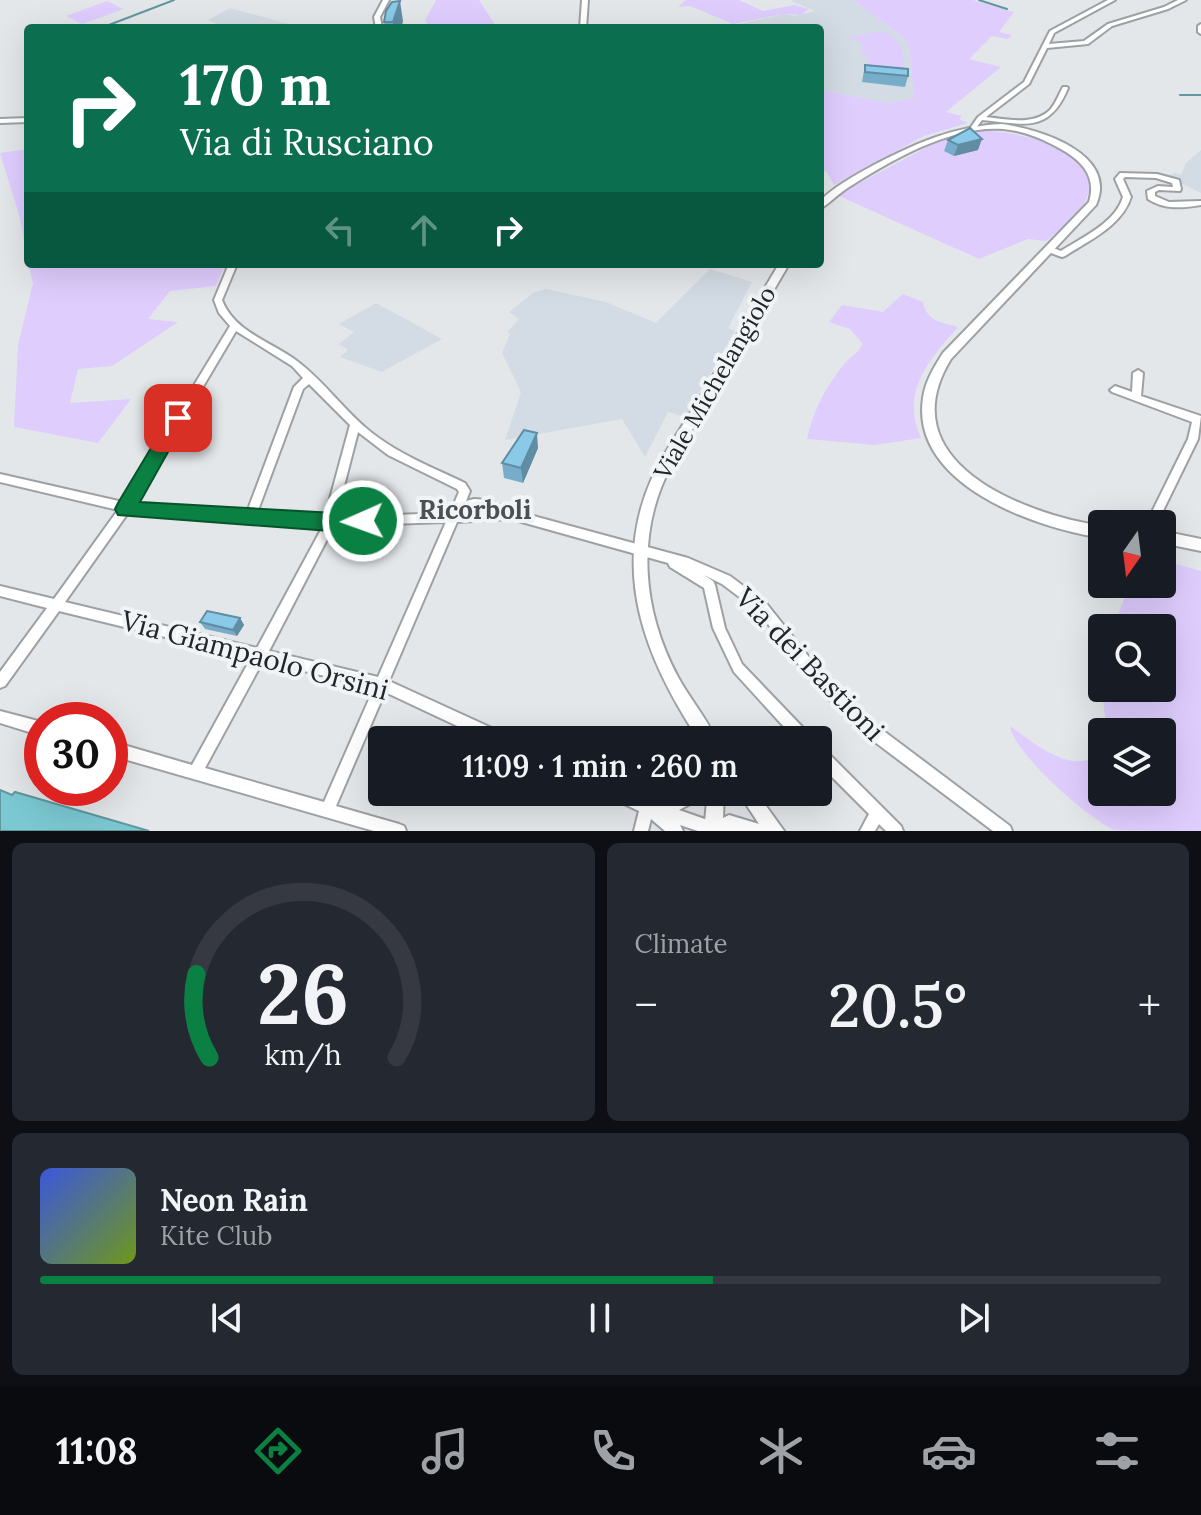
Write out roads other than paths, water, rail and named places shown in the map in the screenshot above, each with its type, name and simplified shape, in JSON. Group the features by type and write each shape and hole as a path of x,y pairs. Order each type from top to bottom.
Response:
{"main road":[{"path":"824,199 933,138 977,122 1045,137 1074,153 1092,170 1097,182 1093,203 947,356 932,384 927,405 929,423 944,453 959,471 996,500 1043,521 1088,531"},
{"name":"Viale Michelangiolo","path":"698,726 668,678 654,647 642,599 640,551 644,522 658,480 782,268"},
{"path":"1176,540 1201,545"},
{"path":"715,806 713,830 729,824 755,831"},
{"path":"756,806 775,831"}],"street":[{"path":"378,24 377,17 386,0"},
{"path":"583,24 585,0"},
{"path":"977,122 1027,83 1052,32 1112,0"},
{"path":"1044,46 1086,43 1110,25 1183,0"},
{"path":"977,122 1038,120 1056,111 1065,88"},
{"path":"0,121 24,120"},
{"path":"1051,250 1062,254 1112,220 1126,201 1126,192 1119,179 1123,175 1157,176 1176,182 1177,189 1158,188 1151,191 1151,197 1160,203 1178,206 1201,203"},
{"path":"231,268 218,300 222,311 235,326 310,377 355,425 392,452 463,487 466,493 327,811"},
{"path":"0,682 125,509 235,326"},
{"path":"1136,399 1138,373"},
{"path":"250,518 299,387 310,377"},
{"path":"1115,390 1199,420 1193,439 1158,510"},
{"path":"196,772 330,522 355,425"},
{"name":"Via dei Bastioni","path":"0,478 125,509 330,522 459,512 512,515 713,573 748,594 767,612 815,675 860,722 1005,831"},
{"path":"666,557 709,585 724,642 738,668 792,726"},
{"name":"Via Giampaolo Orsini","path":"0,591 382,684 472,726"},
{"path":"0,717 24,724"},
{"path":"128,753 399,831"},
{"path":"832,767 896,831"},
{"path":"646,806 713,830"},
{"path":"641,831 655,810 665,806"},
{"path":"655,810 676,831"},
{"path":"867,831 878,813"}],"water":[{"path":"0,790 12,795 15,792 24,795 24,806 63,806 149,831 0,831"}],"waterway":[{"path":"111,24 174,0"},
{"path":"979,0 1007,9"},
{"path":"1180,95 1201,95"}],"district":[{"name":"Ricorboli","path":"475,510"}]}
